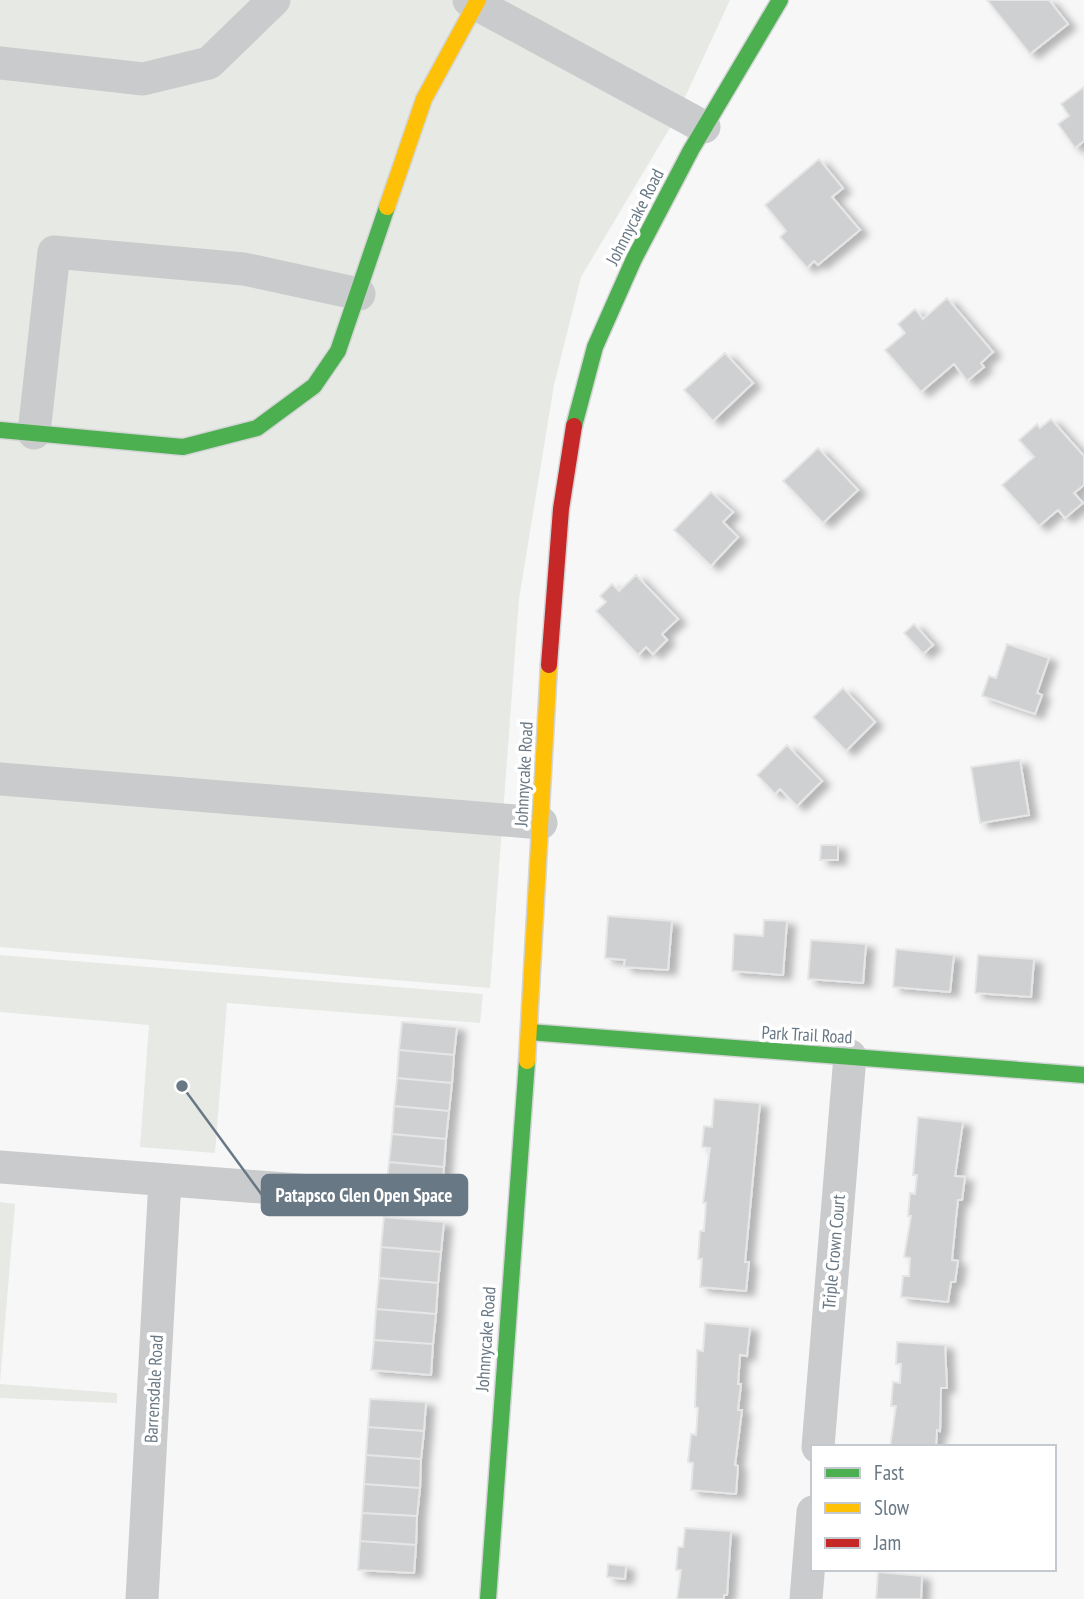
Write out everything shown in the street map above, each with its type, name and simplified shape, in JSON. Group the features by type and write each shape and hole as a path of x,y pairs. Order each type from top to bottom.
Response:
{"street":[{"path":"0,63 143,79 209,62 274,0"},
{"name":"Johnnycake Road","path":"488,1599 528,1032 553,586 574,426 596,347 634,259 704,127 780,0"},
{"path":"0,430 183,447 257,428 314,386 338,351 424,99 474,1 704,127"},
{"path":"34,433 54,252 244,269 359,294"},
{"path":"0,779 541,824"},
{"name":"Park Trail Road","path":"528,1032 702,1048 850,1056 1084,1075"},
{"name":"Triple Crown Court","path":"818,1445 850,1056"},
{"path":"0,1167 325,1192"},
{"name":"Barrensdale Road","path":"142,1599 165,1180"},
{"path":"806,1599 811,1537"}],"shaded area":[{"path":"0,0 730,0 674,121 581,277 554,385 519,599 490,988 0,947"},
{"path":"0,955 483,994 480,1023 227,1003 215,1153 140,1147 149,1025 0,1012"},
{"path":"0,1202 15,1204 0,1383"},
{"path":"0,1384 117,1393 117,1403 0,1398"}],"building":[{"path":"987,0 1049,0 1068,24 1030,54"},
{"path":"1084,87 1084,141 1075,148 1058,124 1069,116 1061,104"},
{"path":"819,159 843,188 832,197 860,230 818,265 814,261 807,268 780,237 786,231 765,205"},
{"path":"947,298 993,352 981,363 984,367 967,381 954,364 921,392 885,350 905,333 898,324 915,309 923,319"},
{"path":"725,353 753,383 713,421 684,390"},
{"path":"1051,419 1084,456 1084,485 1074,493 1083,503 1065,518 1058,510 1039,526 1002,485 1034,457 1019,440 1037,424 1040,428"},
{"path":"818,448 858,490 823,523 783,481"},
{"path":"711,492 733,512 723,522 738,537 711,566 674,530"},
{"path":"636,575 678,619 662,634 667,640 653,654 646,647 638,655 596,611 606,602 600,596 612,584 619,591"},
{"path":"914,624 933,645 923,654 904,633"},
{"path":"1007,644 1049,658 1037,693 1042,695 1035,714 982,696 989,676 996,678"},
{"path":"843,688 875,722 846,751 813,717"},
{"path":"787,745 822,781 797,806 780,789 775,794 757,775"},
{"path":"1020,760 1029,815 980,823 971,767"},
{"path":"821,845 838,845 838,860 820,860"},
{"path":"608,916 672,921 668,970 624,967 625,960 605,958"},
{"path":"764,920 787,921 783,975 732,971 734,934 763,936"},
{"path":"811,940 866,944 863,983 808,979"},
{"path":"896,949 954,955 950,992 893,987"},
{"path":"978,955 1034,959 1031,997 975,993"},
{"path":"402,1022 457,1027 454,1055 399,1050"},
{"path":"399,1050 454,1055 452,1083 397,1078"},
{"path":"397,1078 452,1083 449,1111 394,1106"},
{"path":"714,1099 760,1103 745,1262 749,1262 746,1291 700,1287 700,1231 704,1231 706,1203 703,1203 710,1148 702,1147 704,1126 712,1127"},
{"path":"394,1106 449,1111 446,1139 392,1134"},
{"path":"918,1117 963,1122 955,1176 965,1177 962,1200 958,1200 952,1260 958,1261 948,1302 901,1297 903,1276 909,1276 910,1258 904,1257 911,1216 908,1216 910,1193 915,1194 917,1175 913,1175"},
{"path":"392,1134 446,1139 444,1167 389,1162"},
{"path":"389,1162 444,1167 441,1195 386,1190"},
{"path":"384,1217 444,1222 441,1252 381,1247"},
{"path":"381,1247 441,1252 438,1283 379,1278"},
{"path":"379,1278 438,1283 436,1314 376,1309"},
{"path":"376,1309 436,1314 433,1344 374,1340"},
{"path":"705,1323 750,1327 747,1356 740,1355 738,1410 742,1410 735,1465 738,1466 736,1494 691,1490 693,1463 688,1462 691,1434 696,1435 697,1350 703,1351"},
{"path":"374,1340 433,1344 431,1375 371,1370"},
{"path":"897,1342 945,1345 947,1388 941,1388 940,1431 937,1430 936,1445 890,1445 896,1406 891,1406 893,1382 900,1383 901,1364 896,1364"},
{"path":"370,1399 426,1402 424,1431 368,1427"},
{"path":"368,1427 424,1431 421,1459 366,1455"},
{"path":"366,1455 421,1459 420,1488 364,1484"},
{"path":"364,1484 420,1488 417,1516 362,1513"},
{"path":"362,1513 417,1516 416,1545 360,1541"},
{"path":"685,1528 731,1531 727,1595 724,1595 724,1599 677,1599 681,1570 676,1570 678,1547 683,1547"},
{"path":"360,1541 416,1545 414,1573 358,1570"},
{"path":"608,1564 626,1566 625,1579 607,1577"},
{"path":"878,1572 922,1576 921,1599 876,1599"}],"traffic: fast":[{"path":"574,426 595,347 634,259 691,150 780,0"},
{"path":"0,430 183,447 257,428 314,386 338,351 387,207"},
{"path":"529,1032 1084,1075"},
{"path":"488,1599 527,1061"}],"traffic: slow":[{"path":"387,207 424,99 478,0"},
{"path":"527,1061 549,665"}],"traffic: jam":[{"path":"549,665 561,509 574,426"}],"place":[{"name":"Patapsco Glen Open Space","path":"182,1086"}]}
